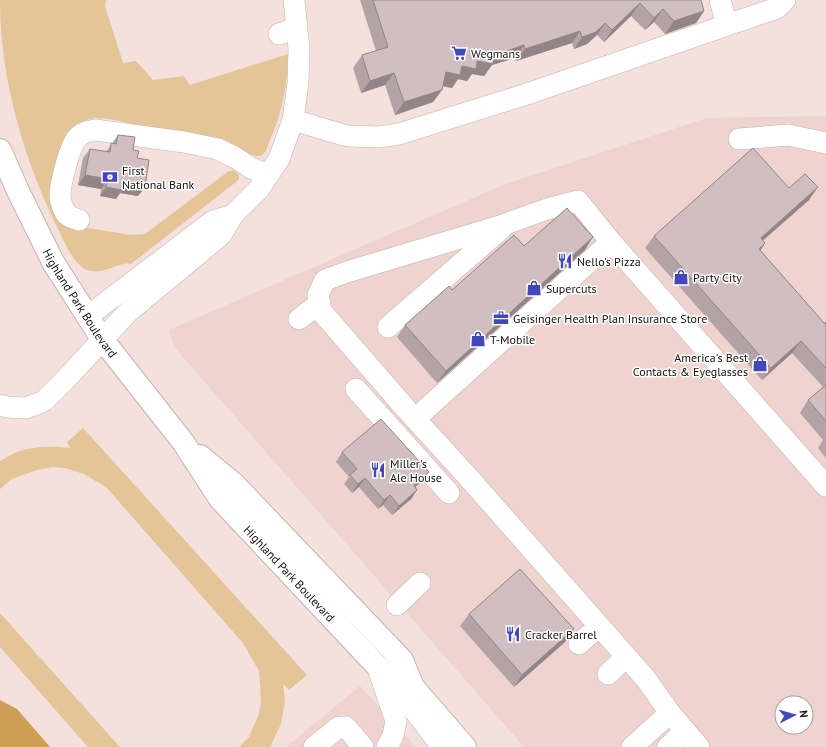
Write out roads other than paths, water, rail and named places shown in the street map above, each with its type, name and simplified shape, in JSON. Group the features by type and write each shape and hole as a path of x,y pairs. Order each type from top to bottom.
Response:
{"main road":[{"name":"Highland Park Boulevard","path":"0,150 18,191 53,262 102,339 183,442 220,499 383,671 413,687"},
{"name":"Highland Park Boulevard","path":"183,442 234,484 402,660 413,687 465,747"}],"lane":[{"path":"0,405 26,408 44,401 66,380 127,313 221,235 233,215 259,189 279,159 293,120 298,83 299,49 288,31 294,0"},
{"path":"720,0 727,25"},
{"path":"293,120 347,136 379,137 399,134 526,94 777,8 785,0"},
{"path":"79,220 70,217 65,212 61,203 60,194 72,146 77,138 85,132 95,130 184,142 218,149 268,176"},
{"path":"739,139 788,135 826,143"},
{"path":"457,486 414,419 336,341 321,311 318,295 325,280 347,272 507,223 547,209 578,202 611,242 826,486"},
{"path":"88,316 212,221 233,215"},
{"path":"388,327 507,223"},
{"path":"414,419 611,242"},
{"path":"299,319 320,303"},
{"path":"356,389 599,626 646,679 670,713 699,747"},
{"path":"398,605 420,583"},
{"path":"579,644 599,626"},
{"path":"608,674 626,657"},
{"path":"383,671 396,722 393,736 387,747"},
{"path":"383,671 442,747"},
{"path":"632,747 670,713"},
{"path":"314,747 339,726 346,728 362,747"},
{"path":"668,747 685,731"}],"place":[{"name":"Wegmans","path":"459,53"},
{"name":"First National Bank","path":"110,177"},
{"name":"Nello's Pizza","path":"565,261"},
{"name":"Party City","path":"681,277"},
{"name":"Supercuts","path":"534,288"},
{"name":"Geisinger Health Plan Insurance Store","path":"501,318"},
{"name":"T-Mobile","path":"478,339"},
{"name":"America's Best Contacts & Eyeglasses","path":"760,364"},
{"name":"Miller's Ale House","path":"378,470"},
{"name":"Cracker Barrel","path":"513,634"}]}
